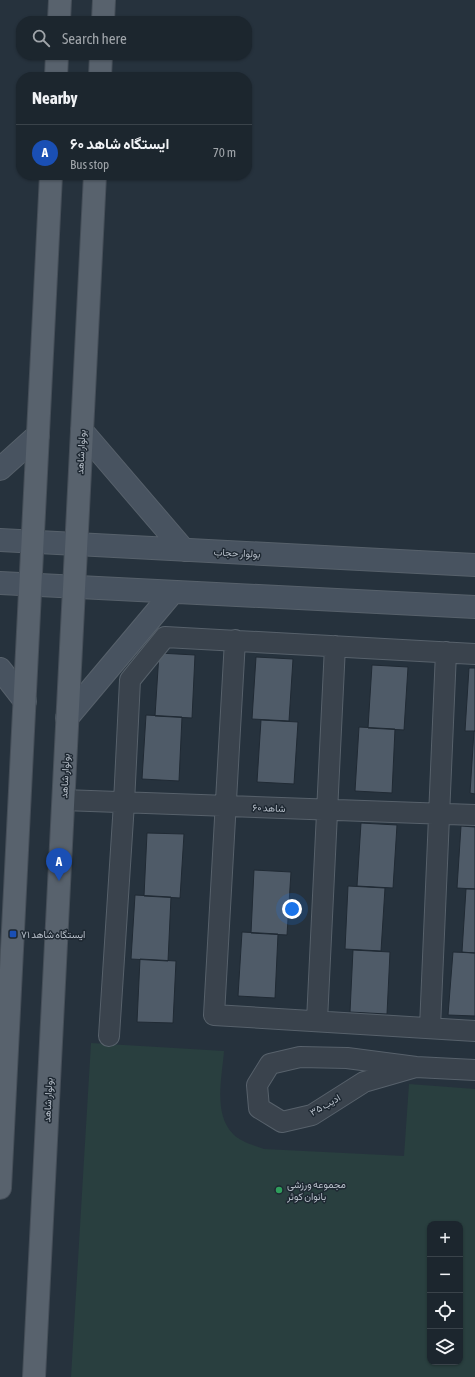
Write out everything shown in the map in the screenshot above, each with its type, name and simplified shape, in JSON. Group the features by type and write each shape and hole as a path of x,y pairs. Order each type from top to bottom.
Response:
{"main road":[{"path":"59,16 60,0"},
{"path":"103,16 104,0"},
{"path":"56,72 57,60"},
{"path":"100,72 101,60"},
{"path":"0,1188 51,180"},
{"name":"بولوار شاهد","path":"34,1377 95,180"},
{"path":"82,431 184,550"},
{"path":"0,469 38,435"},
{"name":"بولوار حجاب","path":"0,540 475,565"},
{"path":"0,583 475,607"},
{"path":"68,718 173,592"},
{"path":"0,669 25,701"}],"street":[{"path":"109,1036 124,803 130,680 165,637 475,654"},
{"path":"235,640 214,1015 475,1031"},
{"path":"317,1021 335,646"},
{"path":"430,1028 446,652"},
{"name":"شاهد ۶۰","path":"63,800 475,814"},
{"name":"ادیب ۳۵","path":"416,1067 364,1082 312,1115 282,1122 259,1108 257,1085 270,1064 300,1057 347,1058 416,1067 475,1070"}],"green space":[{"name":"مجموعه ورزشی بانوان کوثر","path":"91,1043 224,1051 220,1094 223,1116 233,1134 247,1143 264,1149 404,1156 409,1084 475,1089 475,1377 71,1377"}],"building":[{"path":"159,653 195,655 192,718 155,716"},
{"path":"256,657 293,659 289,721 252,719"},
{"path":"372,665 408,667 404,730 368,728"},
{"path":"469,668 475,668 475,731 465,731"},
{"path":"146,715 182,717 179,781 142,779"},
{"path":"261,720 298,722 294,784 257,782"},
{"path":"359,727 395,729 392,793 355,791"},
{"path":"475,731 475,794 470,793"},
{"path":"361,823 397,825 393,888 357,886"},
{"path":"461,826 475,827 475,889 457,888"},
{"path":"147,833 184,834 180,898 144,896"},
{"path":"254,870 291,872 287,935 251,933"},
{"path":"348,886 385,888 381,951 345,949"},
{"path":"466,889 475,889 475,953 462,952"},
{"path":"135,895 171,897 168,961 131,959"},
{"path":"242,932 278,934 275,998 238,996"},
{"path":"353,950 390,952 387,1014 350,1012"},
{"path":"453,952 475,953 475,1016 448,1015"},
{"path":"140,959 176,961 173,1023 137,1022"}],"place":[{"name":"ایستگاه شاهد ۶۰","path":"59,881"},
{"name":"ایستگاه شاهد ۷۱","path":"13,934"},
{"name":"مجموعه ورزشی بانوان کوثر","path":"279,1190"}]}
